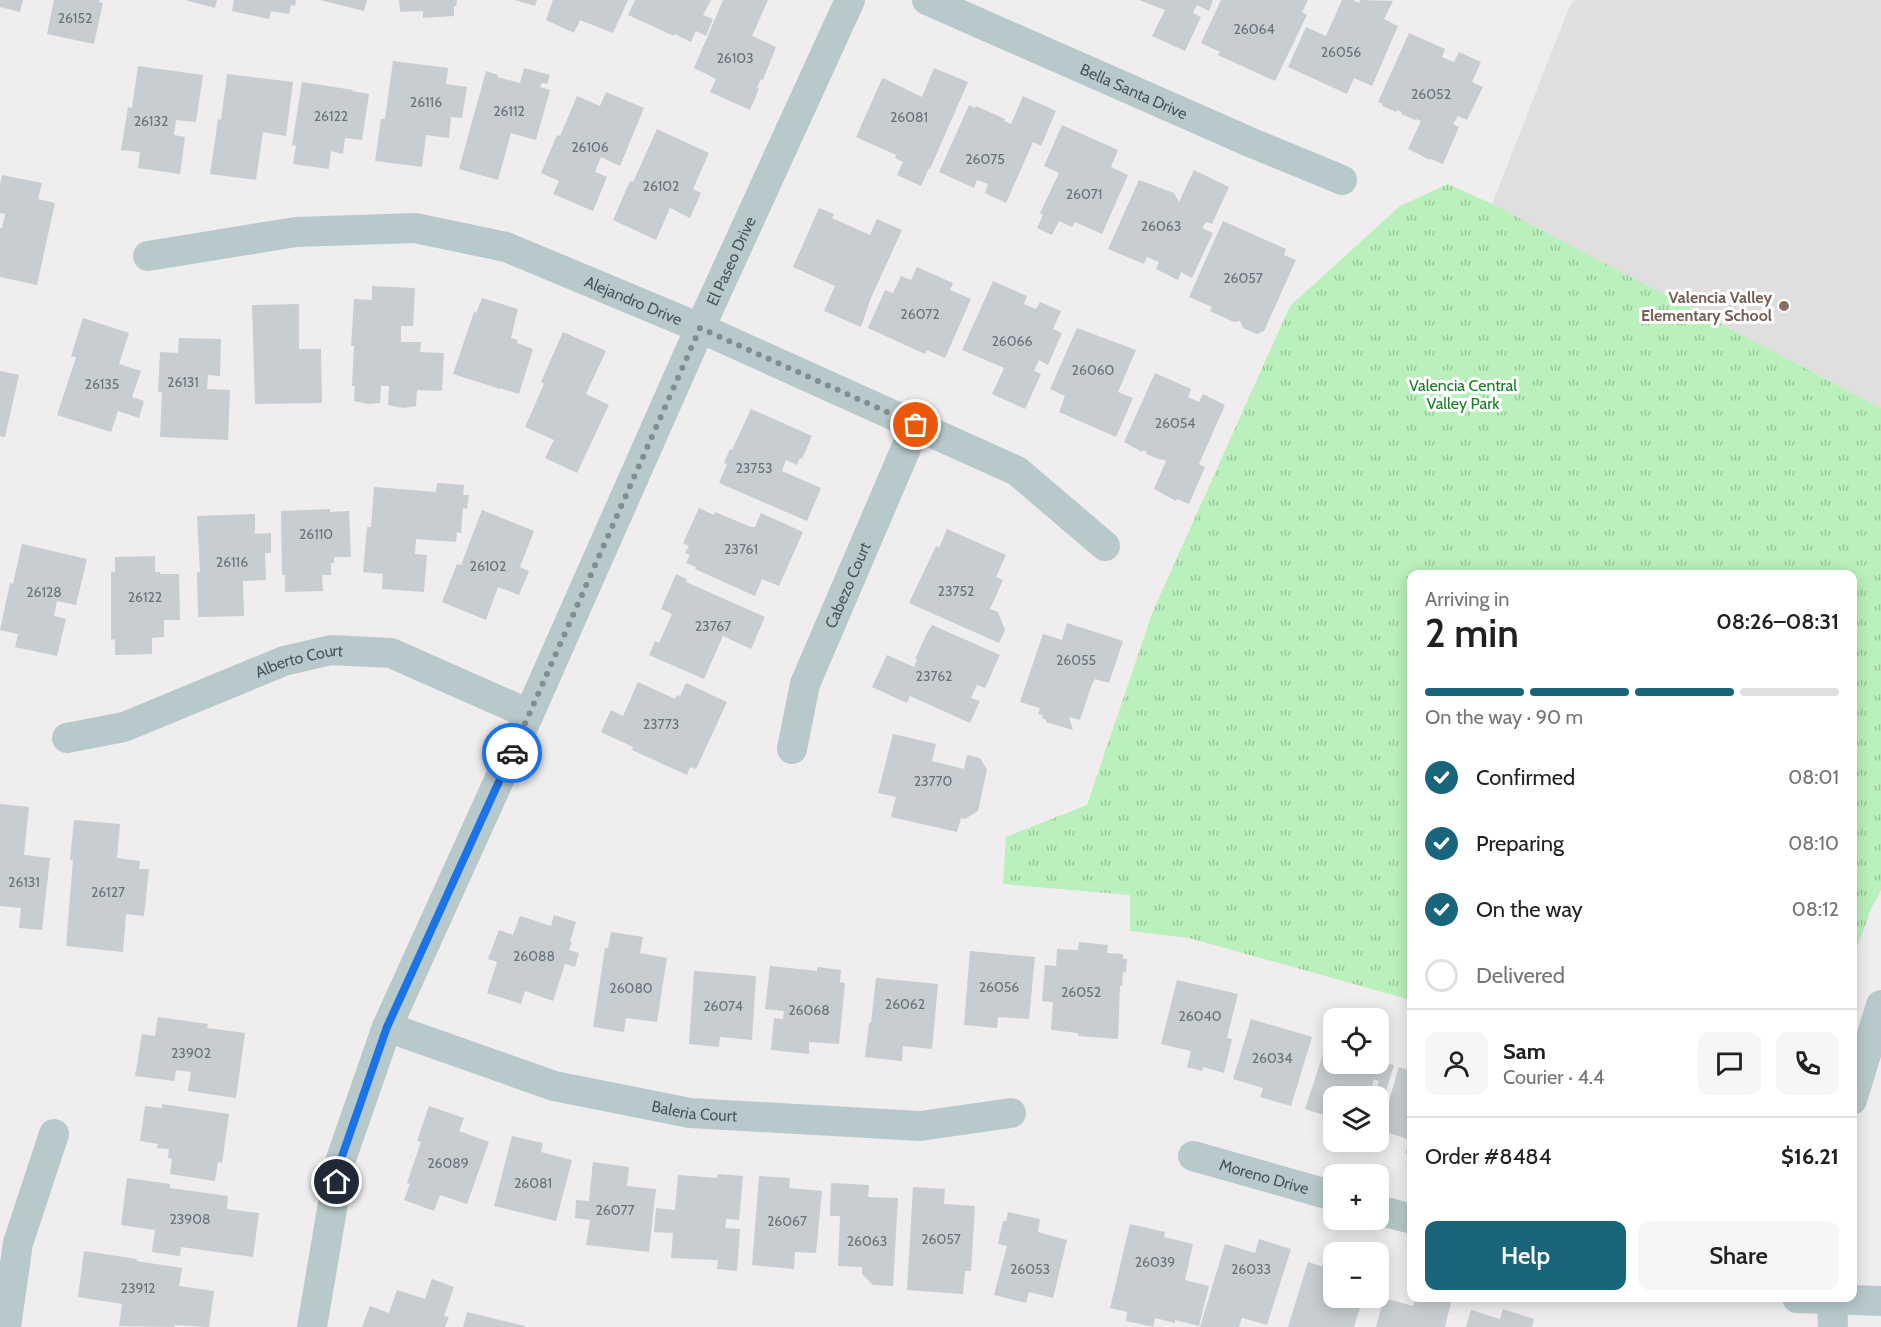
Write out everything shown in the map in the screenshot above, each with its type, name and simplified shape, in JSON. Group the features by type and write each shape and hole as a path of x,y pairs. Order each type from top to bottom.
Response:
{"street":[{"name":"El Paseo Drive","path":"312,1327 340,1162 387,1027 530,714 700,328 850,0"},
{"name":"Bella Santa Drive","path":"927,0 1252,143 1342,180"},
{"name":"Alejandro Drive","path":"148,256 296,232 415,228 506,247 700,328 1017,471 1105,546"},
{"name":"Cabezo Court","path":"792,749 805,684 916,425"},
{"name":"Alberto Court","path":"67,738 124,727 284,662 331,650 391,653 530,714"},
{"path":"1857,1084 1881,1005"},
{"name":"Baleria Court","path":"387,1027 554,1086 690,1113 920,1126 1011,1113"},
{"path":"6,1327 18,1243 54,1134"},
{"name":"Moreno Drive","path":"1193,1156 1323,1194"},
{"path":"1389,1213 1407,1218"},
{"path":"1811,1302 1832,1308 1881,1301"}],"shaded area":[{"name":"Valencia Valley Elementary School","path":"1574,0 1881,0 1881,408 1492,204"}],"green space":[{"name":"Valencia Central Valley Park","path":"1448,184 1492,204 1881,408 1881,890 1871,909 1857,947 1857,570 1407,570 1407,999 1189,938 1130,931 1130,895 1003,884 1006,837 1087,805 1153,611 1290,306 1400,206"}],"building":[{"path":"0,0 23,0 20,12 0,7"},
{"path":"54,0 100,0 99,2 103,3 94,44 47,34"},
{"path":"185,0 217,0 215,8"},
{"path":"234,0 296,0 295,6 291,5 289,14 271,11 269,19 232,11"},
{"path":"320,0 367,0 364,11"},
{"path":"399,0 457,0 454,6 454,16 423,18 423,11 400,12"},
{"path":"515,0 537,0 535,6"},
{"path":"553,0 628,0 613,33 580,20 574,33 546,20"},
{"path":"635,0 711,0 703,15 713,19 706,36 696,31 691,42 628,15"},
{"path":"723,0 768,0 752,36 776,47 763,80 761,79 757,88 759,89 750,110 710,92 716,79 694,68"},
{"path":"1139,0 1213,0 1209,11 1197,5 1193,13 1201,17 1185,51 1152,36 1165,10"},
{"path":"1221,0 1308,0 1302,12 1307,15 1275,81 1218,55 1220,52 1201,43"},
{"path":"1342,0 1353,0 1359,3 1360,0 1393,1 1384,19 1398,26 1372,86 1354,78 1347,94 1288,67 1306,27 1326,36"},
{"path":"1409,33 1445,49 1442,57 1454,62 1459,52 1481,62 1472,82 1483,87 1467,120 1458,116 1453,124 1459,127 1443,164 1408,149 1421,121 1382,106 1383,104 1378,102"},
{"path":"393,61 448,68 446,84 467,87 462,118 451,117 449,138 426,135 422,167 375,161 381,119 385,119"},
{"path":"138,66 203,75 196,122 176,120 174,135 185,137 180,174 138,168 140,152 121,150 128,107 132,108"},
{"path":"524,68 550,75 547,84 542,83 540,87 550,90 536,140 511,133 498,180 459,169 486,71 498,75 497,77 520,83"},
{"path":"934,68 968,82 921,186 897,175 903,162 895,158 896,155 856,137 883,78 922,97"},
{"path":"227,74 293,82 286,136 263,132 256,180 210,174"},
{"path":"302,82 369,94 362,140 345,138 343,154 331,151 329,169 293,164 296,146 292,145"},
{"path":"606,92 644,108 620,166 601,157 595,172 607,177 593,211 553,194 559,181 541,173 577,96 600,106"},
{"path":"1023,96 1056,111 1041,146 1033,142 1006,203 985,193 988,184 977,180 974,188 939,172 969,105 1005,119 1004,121 1011,124"},
{"path":"1062,125 1118,150 1111,167 1128,175 1102,234 1075,222 1072,227 1059,221 1052,235 1037,228 1043,215 1040,213 1059,173 1044,166"},
{"path":"657,129 709,153 693,189 701,193 690,218 670,208 656,240 613,220"},
{"path":"1194,170 1229,187 1212,224 1206,222 1202,228 1213,233 1192,278 1181,272 1178,280 1156,269 1159,262 1147,257 1144,264 1108,249 1139,180 1174,193 1179,202"},
{"path":"2,175 42,183 38,199 55,203 37,285 0,277 0,228 2,228 5,214 0,213"},
{"path":"819,208 834,214 832,218 870,235 877,219 902,230 871,298 861,327 824,311 835,286 793,267"},
{"path":"1223,221 1286,249 1284,255 1296,260 1264,331 1257,334 1243,328 1240,321 1234,322 1210,311 1212,307 1189,297"},
{"path":"917,267 953,283 950,290 971,299 945,358 927,350 925,354 868,328 885,290 893,293 901,276 911,280"},
{"path":"993,281 1027,296 1024,304 1036,309 1040,302 1061,311 1053,329 1062,333 1048,365 1039,360 1034,371 1041,374 1025,409 992,394 1004,368 962,350"},
{"path":"372,286 415,288 413,326 401,326 401,342 421,342 420,352 444,353 442,391 417,390 416,406 403,408 388,405 389,386 381,386 380,403 368,404 354,401 355,386 352,386 354,346 351,346 354,299 372,300"},
{"path":"482,298 518,309 511,338 533,349 519,394 453,374 474,312 476,313"},
{"path":"299,304 299,349 321,349 322,403 255,404 252,305"},
{"path":"83,318 129,333 119,364 141,371 132,397 144,401 139,418 118,411 111,432 57,415 76,357 71,356"},
{"path":"1077,328 1136,350 1118,392 1133,398 1116,437 1059,412 1065,396 1050,389"},
{"path":"563,332 606,351 586,394 609,405 577,473 545,458 554,440 525,427 544,384 541,382"},
{"path":"179,338 221,339 220,376 208,375 207,389 230,390 228,440 160,437 162,392 158,392 160,352 178,353"},
{"path":"0,371 19,375 5,437 0,436"},
{"path":"1155,373 1191,389 1188,397 1199,402 1203,394 1225,405 1199,464 1205,467 1189,504 1177,499 1176,501 1154,489 1166,461 1146,454 1147,452 1143,450 1142,452 1124,442"},
{"path":"751,409 812,436 797,465 786,460 782,471 821,488 807,521 719,483 730,449 732,450"},
{"path":"437,483 464,485 463,495 469,495 467,509 463,508 461,533 457,532 456,542 416,539 415,554 427,555 424,592 382,589 383,574 363,572 367,527 371,527 374,487 436,492"},
{"path":"699,508 751,527 755,527 761,513 803,532 779,586 762,579 755,596 686,563 690,555 685,553 689,546 683,543"},
{"path":"330,509 330,512 349,511 351,557 334,557 334,563 331,563 331,575 322,575 323,591 285,592 285,575 282,575 281,511"},
{"path":"482,510 534,531 520,567 529,571 519,595 498,587 486,620 442,602 457,564 461,565"},
{"path":"255,514 255,534 271,533 271,553 265,553 266,580 243,581 244,616 198,617 197,572 200,572 197,516"},
{"path":"947,529 1006,555 996,577 1003,580 990,609 998,612 1005,630 999,643 909,603 936,546 939,548"},
{"path":"22,544 87,559 76,605 57,601 54,616 66,619 57,656 15,647 18,634 0,630 10,583 13,584"},
{"path":"155,556 155,572 179,574 180,620 164,620 164,637 152,638 152,654 115,655 115,639 111,640 111,572 115,572 115,557"},
{"path":"676,574 687,579 686,582 765,617 751,649 723,636 704,679 649,655 655,641 659,643 672,614 661,609"},
{"path":"1067,623 1123,641 1109,683 1095,679 1080,720 1069,717 1073,730 1046,722 1042,718 1043,715 1038,714 1040,708 1020,702 1043,634 1062,640"},
{"path":"932,625 1000,655 985,688 977,685 971,698 980,701 970,723 910,696 907,703 872,687 887,655 914,667 917,659 915,659"},
{"path":"638,682 675,699 677,695 680,696 686,683 727,702 696,769 690,767 687,775 632,750 633,747 601,732 611,710 623,716"},
{"path":"893,734 936,744 932,761 964,769 967,755 980,758 987,770 978,811 965,819 961,818 957,832 891,817 896,797 878,793"},
{"path":"0,804 29,807 24,855 50,858 42,930 19,928 21,908 0,906"},
{"path":"74,820 120,824 117,858 140,861 139,869 149,869 144,916 126,914 123,952 66,946"},
{"path":"554,915 576,922 569,950 579,953 575,967 565,964 553,1001 525,991 521,1004 487,993 497,962 488,959 499,930 513,935 520,916 551,926"},
{"path":"611,932 643,937 640,953 667,958 657,1022 626,1018 624,1032 593,1027 605,948 608,948"},
{"path":"1079,942 1108,945 1107,953 1123,954 1123,959 1127,959 1126,972 1123,972 1122,986 1120,986 1118,1039 1078,1036 1078,1033 1051,1030 1053,1002 1042,1001 1045,965 1056,966 1057,949 1078,950"},
{"path":"970,951 1035,957 1029,1019 998,1017 997,1028 964,1025"},
{"path":"770,966 817,971 817,967 841,970 840,982 845,983 839,1044 809,1042 809,1054 771,1050 774,1018 783,1019 784,1011 765,1009"},
{"path":"694,971 756,976 752,1040 720,1037 719,1047 689,1044"},
{"path":"876,978 938,984 932,1049 903,1046 902,1061 865,1057"},
{"path":"1177,980 1238,994 1227,1038 1232,1039 1224,1073 1203,1067 1202,1071 1187,1067 1191,1051 1161,1044"},
{"path":"158,1017 208,1024 207,1028 245,1033 236,1098 188,1091 191,1072 176,1070 174,1081 135,1076 142,1034 155,1036"},
{"path":"1251,1019 1312,1037 1291,1106 1260,1097 1263,1088 1233,1079"},
{"path":"1323,1054 1323,1074 1389,1074 1389,1063 1394,1065 1388,1086 1377,1086 1379,1081 1374,1079 1372,1086 1323,1086 1323,1115 1305,1109"},
{"path":"1399,1067 1407,1069 1407,1139 1389,1133 1389,1100"},
{"path":"162,1104 229,1114 222,1163 218,1162 215,1181 170,1174 172,1159 168,1158 169,1149 157,1148 158,1144 140,1141 145,1106 162,1108"},
{"path":"429,1106 464,1118 459,1131 489,1142 467,1204 440,1195 434,1211 404,1200 410,1184 407,1183 421,1142 417,1141"},
{"path":"512,1136 543,1143 541,1152 572,1160 556,1221 494,1206"},
{"path":"593,1162 629,1167 627,1186 656,1189 649,1252 586,1245 590,1220 575,1218 576,1200 589,1201"},
{"path":"718,1174 743,1176 739,1220 726,1219 725,1228 740,1229 737,1271 717,1269 718,1260 671,1258 673,1233 654,1232 656,1208 675,1210 678,1175 717,1178"},
{"path":"759,1176 790,1178 789,1188 822,1191 816,1253 795,1252 794,1269 752,1265"},
{"path":"127,1178 170,1184 170,1188 228,1196 227,1209 259,1213 253,1257 181,1247 180,1256 152,1252 155,1230 121,1225"},
{"path":"831,1183 869,1185 868,1197 898,1198 893,1286 873,1285 862,1274 862,1267 838,1266 840,1216 830,1216"},
{"path":"913,1187 945,1189 944,1204 975,1206 971,1271 965,1271 963,1294 907,1290"},
{"path":"1008,1212 1040,1219 1038,1232 1067,1240 1053,1298 1029,1292 1026,1303 994,1295 1007,1246 998,1244 1003,1221 1006,1221"},
{"path":"1130,1224 1165,1232 1164,1237 1193,1244 1185,1280 1209,1286 1199,1326 1155,1318 1153,1327 1126,1321 1127,1312 1110,1308"},
{"path":"1259,1239 1291,1249 1267,1325 1242,1318 1239,1327 1200,1327 1225,1244 1255,1253"},
{"path":"84,1251 182,1268 179,1286 214,1291 209,1327 119,1326 122,1304 78,1297"},
{"path":"1308,1262 1323,1267 1323,1308 1360,1308 1354,1327 1288,1327"},
{"path":"432,1279 454,1287 444,1316 449,1317 445,1327 362,1327 370,1306 389,1313 397,1290 425,1299"},
{"path":"1389,1299 1413,1306 1414,1302 1451,1302 1445,1327 1376,1327 1381,1308 1389,1308"},
{"path":"1503,1309 1534,1319 1532,1327 1466,1327 1471,1310 1500,1319"},
{"path":"467,1312 525,1326 525,1327 463,1327"}],"way so far":[{"path":"512,753 700,328 916,425"}],"place":[{"name":"Valencia Valley Elementary School","path":"1784,306"}],"route":[{"path":"337,1182 340,1162 387,1027 512,753"}]}
